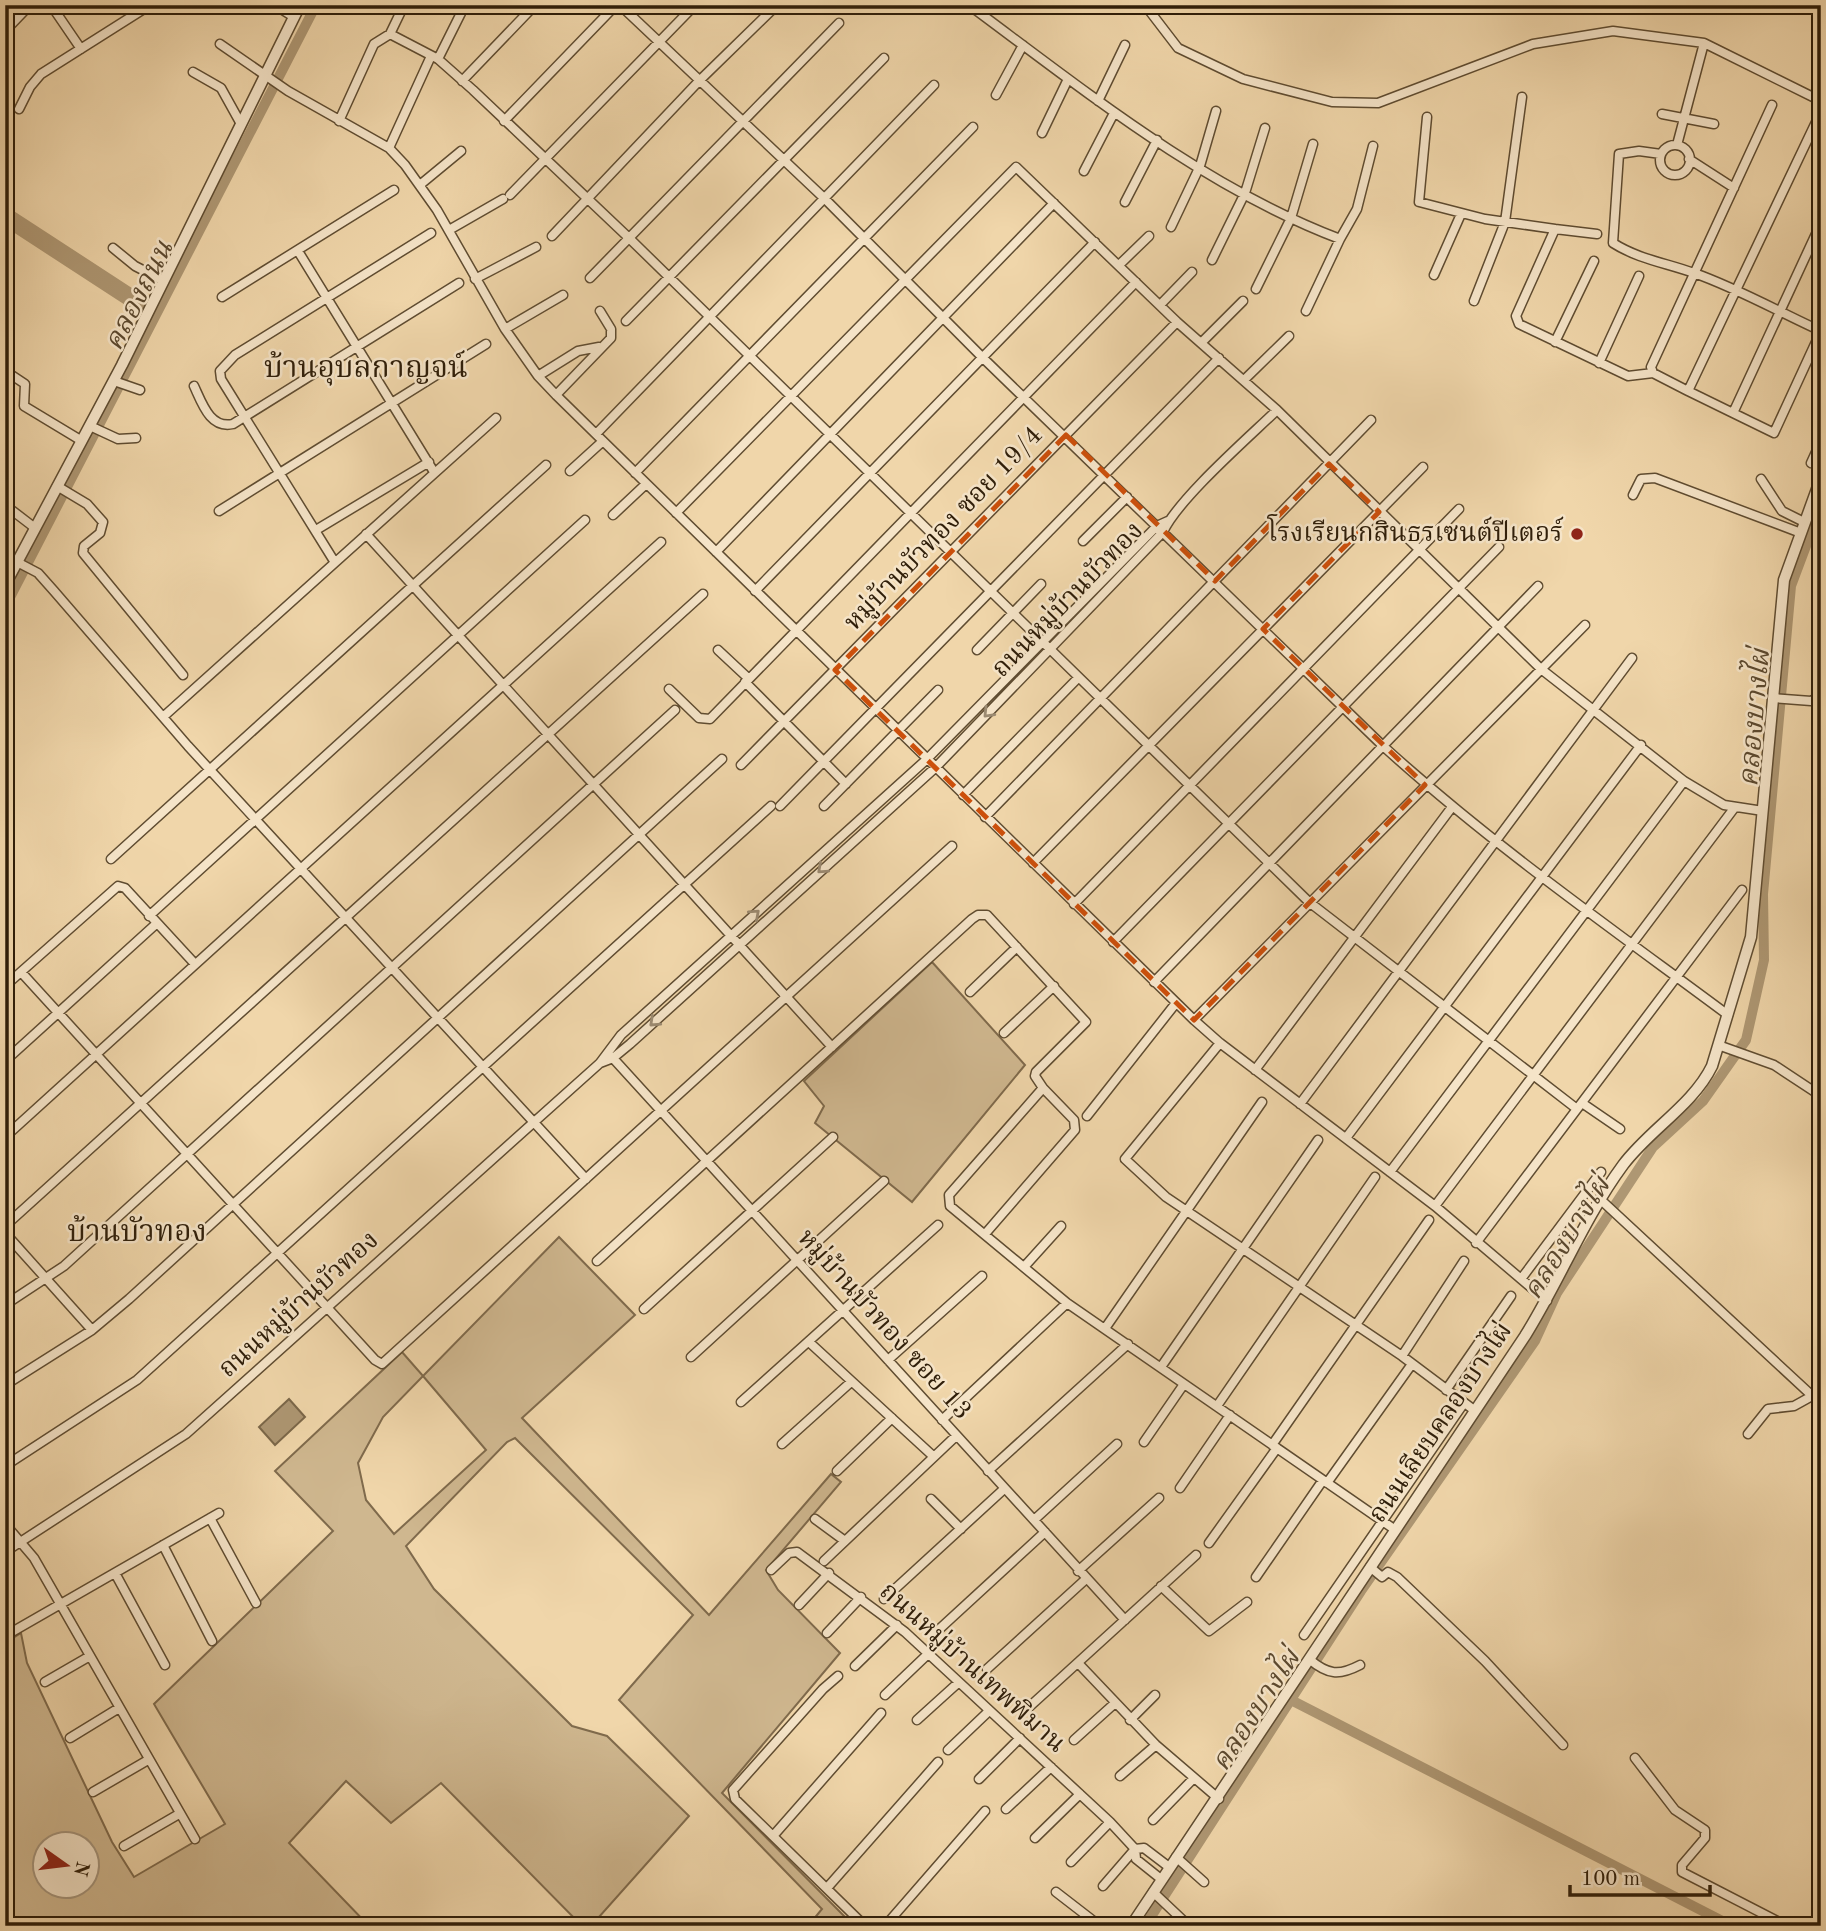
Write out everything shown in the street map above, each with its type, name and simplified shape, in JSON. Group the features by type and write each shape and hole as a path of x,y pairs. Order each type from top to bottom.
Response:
{"street":[{"path":"5,31 30,5"},
{"path":"51,5 81,49"},
{"path":"19,109 36,79 150,5"},
{"path":"275,5 294,17"},
{"path":"5,585 20,564 35,528 60,488 82,441 93,427 116,382 241,124 268,78 300,5"},
{"path":"339,121 374,44 390,34 404,5"},
{"path":"389,148 434,58 466,5"},
{"path":"462,81 535,5"},
{"path":"505,121 618,5 785,160 984,359 1026,396 1425,785 1584,911 1728,1014"},
{"path":"449,230 506,197 695,5"},
{"path":"552,236 699,81 776,5"},
{"path":"969,5 1114,113 1245,193 1340,239"},
{"path":"1146,5 1178,48 1243,79 1332,102 1378,103 1533,44 1613,31 1704,43 1821,101"},
{"path":"590,278 838,23"},
{"path":"390,34 434,58 462,81 588,199 748,358 952,552 1100,700 1310,902 1353,939 1532,1076 1620,1129"},
{"path":"1678,145 1704,43"},
{"path":"220,44 288,91 389,148 421,184 505,329 555,395 1194,1020 1220,1043 1435,1206 1547,1301"},
{"path":"1098,101 1125,44"},
{"path":"996,95 1023,46"},
{"path":"626,321 884,58"},
{"path":"193,72 213,80 221,88 241,124"},
{"path":"1042,133 1068,79"},
{"path":"596,434 934,85"},
{"path":"1474,301 1505,222 1522,97"},
{"path":"1653,373 1651,367 1772,105"},
{"path":"1171,227 1200,166 1216,111"},
{"path":"1084,170 1114,113"},
{"path":"1662,114 1714,124"},
{"path":"1427,117 1419,202 1461,214 1505,222 1597,234"},
{"path":"1688,391 1816,122"},
{"path":"635,473 973,127"},
{"path":"1212,260 1245,193 1265,128"},
{"path":"1125,202 1157,140"},
{"path":"1256,289 1292,218 1313,144"},
{"path":"1689,159 1684,171 1671,174 1660,164 1661,155 1667,147 1678,145 1686,150 1689,159 1734,188"},
{"path":"1306,311 1357,209 1373,146"},
{"path":"421,184 461,151"},
{"path":"1555,229 1516,316 1519,324 1628,376 1653,373 1774,433 1821,331 1695,273 1630,254 1613,243 1619,154 1639,151 1661,155"},
{"path":"676,513 1013,167 1018,168 1177,321 1277,410 1329,464 1541,668 1685,781 1735,807 1763,811"},
{"path":"222,297 394,190"},
{"path":"716,552 1054,203"},
{"path":"1434,275 1461,214"},
{"path":"1732,413 1821,223"},
{"path":"334,561 221,379 222,366 431,233"},
{"path":"1119,265 1149,236"},
{"path":"755,591 984,359 1095,242"},
{"path":"475,279 536,247"},
{"path":"113,248 135,266 164,281"},
{"path":"298,251 434,472"},
{"path":"1555,342 1594,261"},
{"path":"1160,305 1192,272"},
{"path":"1599,363 1639,276"},
{"path":"668,689 699,718 706,721 1136,282"},
{"path":"194,386 206,411 220,425 233,424 459,283"},
{"path":"505,329 563,295"},
{"path":"1202,342 1243,301"},
{"path":"555,395 612,334 600,311"},
{"name":"หมู่บ้านบัวทอง ซอย 19/4","path":"741,765 1177,321"},
{"path":"1244,380 1289,337"},
{"path":"219,511 486,344"},
{"path":"538,376 578,351 599,347"},
{"path":"5,1466 137,1380 775,806 875,709 1219,358"},
{"path":"10,374 25,384 24,406 82,441"},
{"path":"116,382 136,390"},
{"name":"ถนนหมู่บ้านบัวทอง","path":"610,1055 731,936 926,760 1277,410"},
{"path":"163,717 496,418"},
{"path":"985,817 1371,420"},
{"path":"93,427 118,439 136,438"},
{"path":"570,471 603,441"},
{"path":"1811,463 1821,441"},
{"path":"316,530 429,462"},
{"path":"111,859 545,465"},
{"path":"1033,863 1423,467"},
{"path":"1633,495 1641,479 1655,478 1801,533"},
{"name":"ถนนเลียบคลองบางไผ่","path":"1131,1926 1155,1893 1169,1867 1178,1859 1375,1571 1394,1529 1547,1301 1639,1145 1701,1083 1712,1066 1751,937 1776,698 1784,580 1821,478"},
{"path":"1761,479 1782,511 1804,522"},
{"path":"613,515 646,484"},
{"path":"60,488 79,497 104,526 83,548 83,553 183,675"},
{"path":"1083,541 1127,497"},
{"path":"5,505 35,528"},
{"path":"1074,904 1459,509"},
{"path":"149,916 585,520"},
{"name":"ถนนหมู่บ้านบัวทอง","path":"5,1552 186,1434 532,1122 739,945 935,768 1160,529"},
{"path":"366,534 832,1047"},
{"path":"5,1138 661,542"},
{"path":"1113,942 1499,547"},
{"path":"20,564 38,573 163,717 393,966 481,1068 586,1179"},
{"path":"977,650 1041,584"},
{"path":"1154,982 1538,586"},
{"path":"5,1226 702,594"},
{"path":"1194,1020 1585,625"},
{"path":"719,650 783,722 846,783"},
{"path":"1300,1104 1632,658"},
{"path":"963,796 1078,678"},
{"path":"824,806 938,690"},
{"path":"1776,698 1803,701 1821,696"},
{"path":"5,1305 48,1278 189,1153 675,710"},
{"path":"1346,1138 1641,746"},
{"path":"5,1385 92,1330 722,759"},
{"path":"1390,1172 1584,911 1685,781"},
{"path":"1255,1070 1452,807"},
{"path":"1435,1206 1735,807"},
{"path":"21,972 234,1202 375,1360 382,1364 952,846"},
{"path":"5,986 114,887 125,888 195,964"},
{"path":"1476,1243 1742,890"},
{"path":"597,1261 978,915 987,915 1086,1022 1035,1076 1074,1120 1074,1130 985,1234"},
{"path":"5,1061 156,924"},
{"path":"970,992 1017,947"},
{"path":"1004,1032 1054,986"},
{"path":"1087,1116 1176,1003"},
{"path":"1220,1043 1125,1159 1149,1184 1402,1356 1474,1410"},
{"path":"1718,1045 1753,1057 1794,1076 1821,1096"},
{"name":"หมู่บ้านบัวทอง ซอย 13","path":"610,1055 1125,1620"},
{"path":"1043,1088 949,1195 950,1206 1067,1303 1394,1529"},
{"path":"1105,1327 1262,1102"},
{"path":"644,1309 833,1137"},
{"path":"1161,1367 1246,1249 1318,1140"},
{"path":"1521,1279 1601,1172"},
{"path":"1217,1406 1375,1177"},
{"path":"691,1357 884,1181"},
{"path":"1604,1202 1821,1404"},
{"path":"1209,1543 1429,1220"},
{"path":"741,1402 938,1225"},
{"path":"1024,1267 1060,1226"},
{"path":"5,1233 92,1330"},
{"path":"1402,1356 1464,1261"},
{"path":"887,1360 982,1276"},
{"path":"1446,1390 1511,1296"},
{"path":"942,1420 1067,1303"},
{"path":"809,1342 933,1456"},
{"path":"988,1471 1128,1344"},
{"path":"1256,1577 1412,1364"},
{"path":"782,1444 850,1382"},
{"path":"1144,1442 1184,1384"},
{"path":"1748,1433 1768,1409 1794,1406 1812,1396"},
{"path":"1304,1635 1464,1403"},
{"path":"1180,1488 1230,1415"},
{"path":"837,1471 892,1418"},
{"path":"824,1561 956,1436"},
{"path":"1034,1520 1117,1444"},
{"path":"884,1599 1004,1489"},
{"path":"1078,1571 1159,1498"},
{"path":"931,1499 961,1529"},
{"path":"5,1636 219,1513"},
{"path":"210,1518 256,1602"},
{"path":"816,1518 845,1541"},
{"path":"5,1524 34,1558 195,1839"},
{"path":"934,1634 1045,1532"},
{"path":"163,1545 212,1641"},
{"name":"ถนนหมู่บ้านเทพพิมาน","path":"771,1570 794,1551 829,1573 897,1625 1110,1822 1135,1849 1136,1859 1161,1879"},
{"path":"1028,1708 1196,1555"},
{"path":"1375,1571 1382,1577 1387,1572 1393,1574 1414,1593 1485,1661 1563,1745"},
{"path":"114,1573 165,1665"},
{"path":"799,1605 829,1573"},
{"path":"987,1669 1086,1579"},
{"path":"1161,1586 1209,1631 1247,1602"},
{"path":"827,1633 861,1597"},
{"path":"855,1666 897,1625"},
{"path":"885,1695 929,1653"},
{"path":"46,1682 90,1656"},
{"path":"1311,1661 1326,1671 1337,1674 1360,1665"},
{"path":"1078,1663 1130,1720 1219,1799"},
{"path":"838,1676 822,1689 733,1790 734,1799 865,1926"},
{"path":"917,1720 959,1682"},
{"path":"1130,1720 1154,1695"},
{"path":"1074,1740 1114,1704"},
{"path":"70,1738 119,1709"},
{"path":"947,1750 989,1711"},
{"path":"773,1836 881,1713"},
{"path":"979,1779 1020,1738"},
{"path":"1120,1776 1156,1745"},
{"path":"1634,1758 1675,1810 1705,1830 1705,1838 1682,1865 1682,1872 1787,1926"},
{"path":"93,1792 148,1760"},
{"path":"827,1888 938,1762"},
{"path":"1006,1809 1051,1768"},
{"path":"1153,1820 1194,1778"},
{"path":"1035,1838 1080,1794"},
{"path":"885,1926 985,1811"},
{"path":"124,1846 179,1814"},
{"path":"1071,1862 1110,1822"},
{"name":"ถนนหมู่บ้านเทพพิมาน","path":"1135,1849 1144,1848 1169,1867"},
{"path":"1103,1886 1135,1849"},
{"path":"1178,1859 1204,1882"},
{"path":"1056,1892 1100,1926"},
{"path":"1155,1893 1189,1926"}],"highlighted area":[{"path":"1066,435 1215,581 1329,464 1379,512 1263,629 1425,785 1194,1020 835,670"}],"shaded area":[{"path":"932,962 1025,1065 912,1202 815,1123 824,1106 804,1081"},
{"path":"559,1237 635,1315 522,1418 709,1615 831,1474 841,1482 766,1570 778,1590 840,1653 722,1793 854,1926 808,1926 822,1909 619,1700 693,1615 515,1438 507,1442 406,1546 434,1589 572,1726 607,1736 689,1816 591,1926 582,1926 441,1783 391,1823 346,1781 289,1843 369,1926 135,1926 131,1922 130,1926 5,1926 5,1643 21,1633 27,1663 112,1842 134,1877 225,1824 154,1704 333,1531 275,1471 402,1352 423,1376","holes":["423,1376 486,1450 394,1534 366,1500 358,1463 383,1417"]},
{"path":"289,1399 305,1417 275,1445 259,1427"}],"waterway":[{"name":"คลองถนน","path":"5,607 316,5"},
{"path":"5,216 137,302"},
{"name":"คลองบางไผ่","path":"1145,1926 1361,1591 1535,1341 1557,1293 1653,1147 1703,1101 1746,1040 1764,960 1763,894 1791,586 1821,506"},
{"path":"1291,1700 1732,1926"}],"place":[{"name":"โรงเรียนกสินธรเซนต์ปีเตอร์","path":"1577,534"}],"district":[{"name":"บ้านอุบลกาญจน์","path":"366,369"},
{"name":"บ้านบัวทอง","path":"137,1233"}]}
